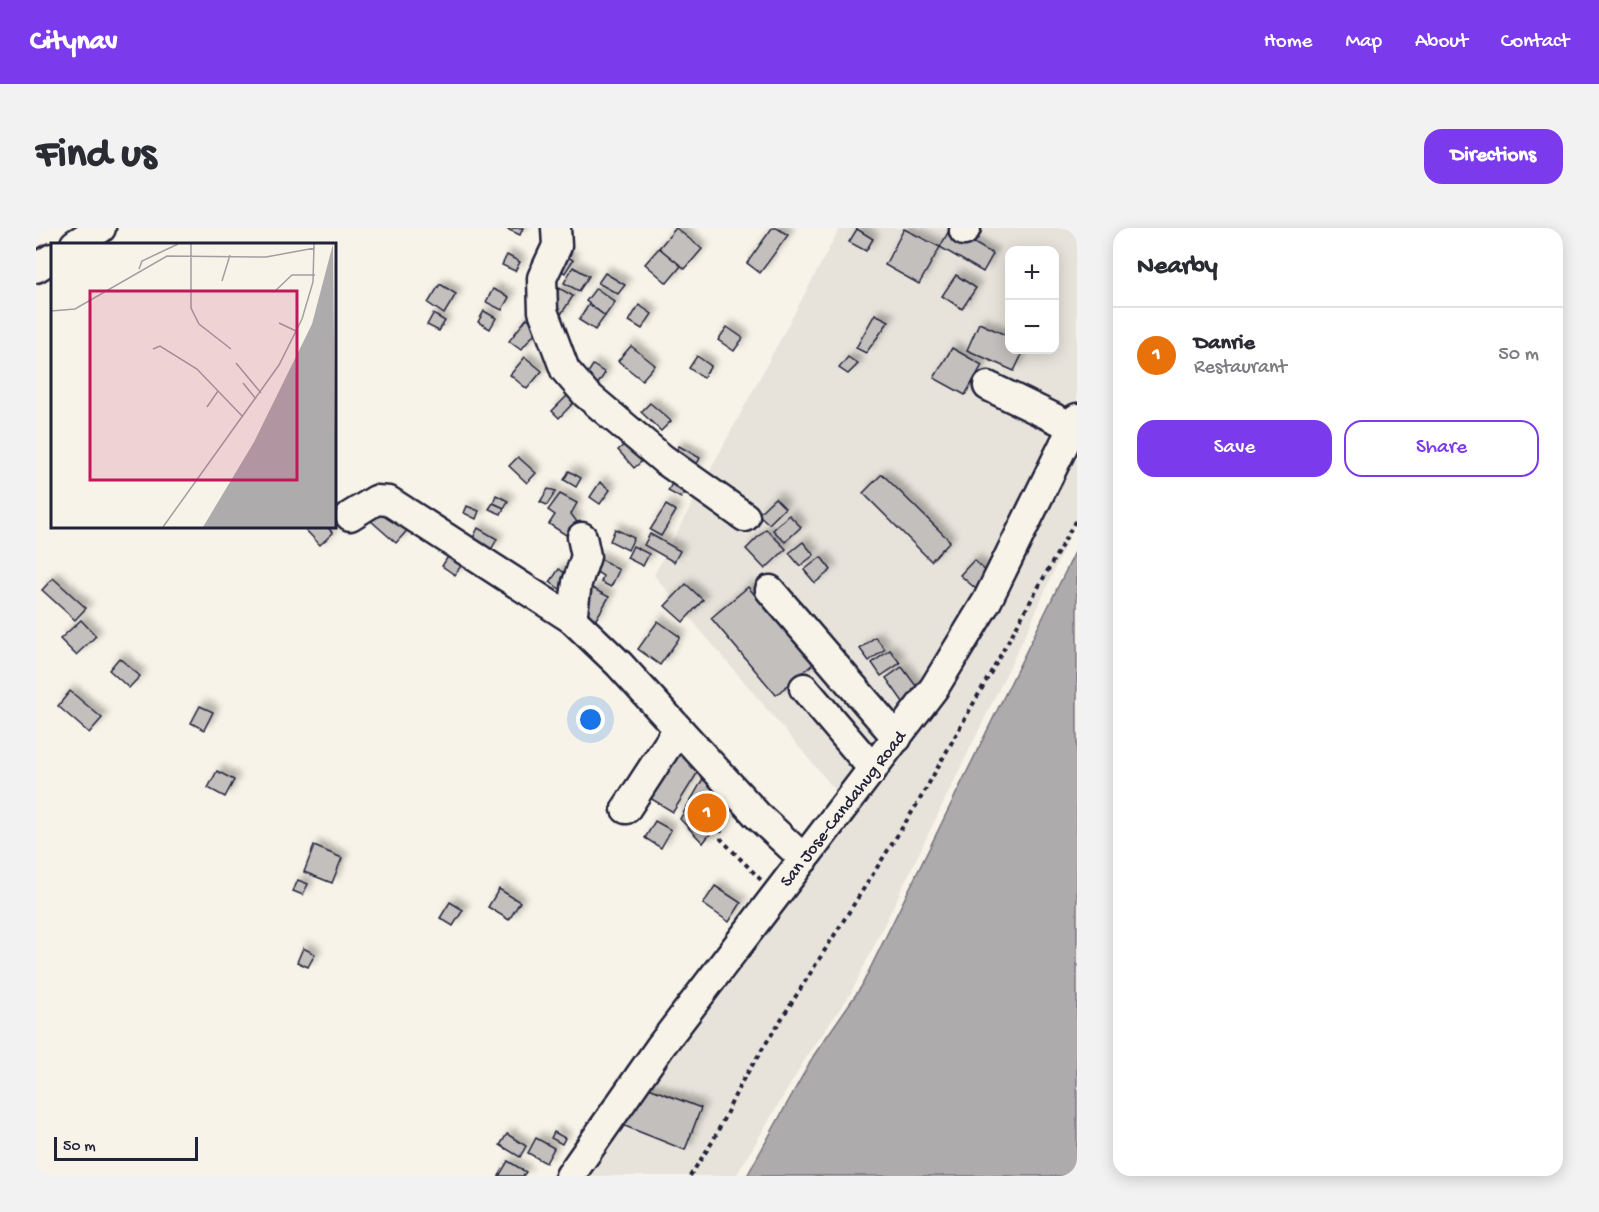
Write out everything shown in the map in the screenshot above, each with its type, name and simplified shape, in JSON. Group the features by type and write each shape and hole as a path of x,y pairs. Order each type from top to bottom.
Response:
{"street":[{"path":"77,243 101,228"},
{"path":"556,228 557,246 542,278 543,311 565,370 586,394 663,459 745,517"},
{"path":"36,268 51,259"},
{"path":"988,386 1075,422"},
{"name":"San Jose-Candahug Road","path":"570,1176 660,1047 934,688 987,601 1075,422"},
{"path":"350,516 376,500 389,501 572,619 619,664 757,815 804,859"},
{"path":"572,619 577,584 586,556 582,537"},
{"path":"770,590 897,738"},
{"path":"804,688 873,769"},
{"path":"626,809 678,729"}],"path":[{"path":"690,1176 713,1141 747,1073 919,801 1077,518"},
{"path":"735,818 720,821 721,839 775,895"}],"shaded area":[{"path":"840,228 1077,228 1077,518 1031,623 851,993 806,1058 736,1176 550,1176 646,1039 840,796 654,575"},
{"path":"1077,548 1077,1176 747,1176 814,1055 861,987"}],"building":[{"path":"505,228 523,228 520,235"},
{"path":"676,228 702,249 685,269 659,248"},
{"path":"772,228 777,228 788,235 760,273 747,263"},
{"path":"857,229 873,239 866,251 849,242"},
{"path":"904,229 940,247 919,284 885,265"},
{"path":"950,229 993,254 983,272 940,247"},
{"path":"659,248 681,266 667,283 645,264"},
{"path":"556,250 573,260 565,273 548,263"},
{"path":"507,255 520,262 515,271 502,265"},
{"path":"573,267 589,276 579,291 564,283"},
{"path":"605,273 625,285 618,294 598,283"},
{"path":"956,275 976,288 962,309 942,296"},
{"path":"440,284 456,294 444,314 428,303"},
{"path":"559,288 573,296 558,319 545,311"},
{"path":"596,288 615,302 605,316 586,301"},
{"path":"493,289 509,297 502,310 486,302"},
{"path":"589,304 605,316 595,330 579,320"},
{"path":"639,305 652,314 642,329 629,321"},
{"path":"484,311 496,318 490,329 478,322"},
{"path":"433,314 445,321 439,331 427,325"},
{"path":"875,314 889,321 866,353 856,348"},
{"path":"527,318 539,328 521,350 509,341"},
{"path":"979,323 1005,335 1005,354 1022,354 1014,371 967,350"},
{"path":"727,327 743,338 734,351 718,340"},
{"path":"631,346 655,365 642,380 618,361"},
{"path":"952,348 982,365 965,395 934,378"},
{"path":"697,356 711,366 703,378 689,368"},
{"path":"525,357 542,371 527,389 510,375"},
{"path":"848,357 858,364 848,374 839,368"},
{"path":"593,365 605,373 596,387 584,379"},
{"path":"568,395 575,401 559,418 552,411"},
{"path":"650,403 671,421 661,431 641,412"},
{"path":"632,438 648,456 634,468 618,450"},
{"path":"679,446 700,458 692,473 671,460"},
{"path":"518,457 536,473 527,483 509,466"},
{"path":"569,471 581,478 576,487 564,480"},
{"path":"677,474 690,481 681,498 668,491"},
{"path":"882,474 950,541 931,561 863,493"},
{"path":"600,482 610,490 600,504 590,497"},
{"path":"548,489 556,491 547,505 540,502"},
{"path":"560,494 577,503 571,514 577,522 566,535 549,524 555,515 548,510"},
{"path":"496,495 508,501 504,508 493,503"},
{"path":"775,498 785,508 769,524 758,514"},
{"path":"493,503 504,508 501,514 489,509"},
{"path":"387,504 411,526 396,543 371,521"},
{"path":"666,505 676,511 661,536 650,530"},
{"path":"467,506 479,511 476,519 464,513"},
{"path":"789,515 801,527 785,542 773,530"},
{"path":"304,528 328,528 333,533 320,545"},
{"path":"478,528 497,539 491,550 472,540"},
{"path":"615,529 634,538 628,550 610,541"},
{"path":"766,529 786,549 765,569 746,549"},
{"path":"650,534 680,551 674,562 644,545"},
{"path":"803,542 814,555 800,566 789,553"},
{"path":"633,546 649,554 643,566 627,558"},
{"path":"451,552 464,561 455,575 442,566"},
{"path":"598,557 619,570 611,587 601,582 603,576 592,569"},
{"path":"821,557 831,570 815,583 804,570"},
{"path":"974,560 990,575 976,589 960,575"},
{"path":"559,569 573,579 564,592 550,582"},
{"path":"53,578 86,608 75,620 42,590"},
{"path":"686,584 703,600 683,622 665,606"},
{"path":"748,587 813,664 776,695 711,618"},
{"path":"592,588 609,597 595,621 579,611"},
{"path":"81,620 96,636 76,655 60,639"},
{"path":"658,621 680,637 660,665 638,649"},
{"path":"875,637 885,649 869,661 860,649"},
{"path":"890,650 900,663 881,676 872,663"},
{"path":"119,658 140,676 129,688 109,670"},
{"path":"902,667 919,690 903,702 886,678"},
{"path":"70,691 102,718 89,733 58,706"},
{"path":"200,706 213,712 204,730 191,723"},
{"path":"672,750 701,767 673,812 645,795"},
{"path":"217,771 234,780 225,797 208,788"},
{"path":"707,772 736,800 703,843 680,819"},
{"path":"655,821 671,830 661,848 645,838"},
{"path":"314,846 342,858 332,883 304,872"},
{"path":"298,880 308,884 303,895 293,891"},
{"path":"715,886 741,903 729,922 703,904"},
{"path":"499,889 520,902 509,920 488,907"},
{"path":"450,902 463,910 453,926 440,918"},
{"path":"303,948 315,954 308,967 297,962"},
{"path":"641,1085 701,1108 685,1150 625,1126"},
{"path":"554,1132 565,1138 562,1144 551,1138"},
{"path":"507,1134 526,1146 520,1157 500,1145"},
{"path":"536,1138 554,1148 546,1163 528,1153"},
{"path":"508,1161 526,1172 523,1176 499,1176"}],"place":[{"name":"Danrie","path":"707,813"}]}
